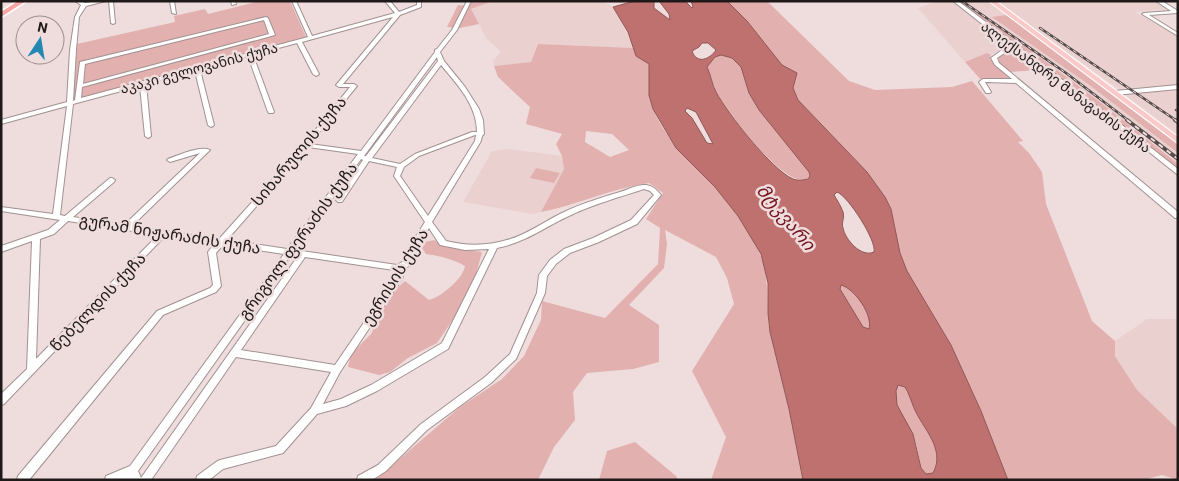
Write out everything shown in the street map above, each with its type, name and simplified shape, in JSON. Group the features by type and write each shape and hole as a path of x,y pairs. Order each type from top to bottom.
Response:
{"highway":[{"path":"1,15 23,1"}],"main road":[{"path":"992,1 1178,141"}],"street":[{"path":"77,1 84,5 104,1"},
{"path":"111,1 113,23"},
{"path":"172,1 174,13"},
{"path":"294,1 311,38"},
{"path":"387,1 398,14 419,6 418,1"},
{"name":"გრიგოლ ფერაძის ქუჩა","path":"126,480 134,475 289,252 363,156 456,26 469,1"},
{"name":"ალექსანდრე მანაგაძის ქუჩა","path":"955,1 1111,119 1178,173"},
{"path":"1158,1 1177,12"},
{"path":"56,217 70,104 72,50 77,17 84,5"},
{"path":"1177,12 1144,14 1178,35"},
{"name":"აკაკი გელოვანის ქუჩა","path":"1,122 398,14"},
{"name":"სიხარულის ქუჩა","path":"22,480 160,313 213,290 217,286 212,252 306,145 354,86 339,85 398,14"},
{"path":"78,102 82,63 266,18 272,35 80,86"},
{"path":"300,41 316,74"},
{"path":"1012,45 994,58 997,64 1178,216"},
{"path":"362,480 382,468 424,427 488,380 513,356 542,293 543,275 553,262 567,251 634,222 658,196 652,188 644,187 570,212 528,236 494,246 467,247 443,243 397,176 401,166 417,155 474,133 481,134 482,124 477,111 441,60 437,51"},
{"path":"250,54 271,112"},
{"path":"340,200 363,156 441,60"},
{"path":"197,69 211,125"},
{"path":"988,92 982,82 985,80 1016,81"},
{"path":"143,84 148,136"},
{"path":"1115,93 1178,87"},
{"name":"ეგრისის ქუჩა","path":"202,480 220,465 279,450 314,411 337,369 400,277 397,272 398,268 408,262 413,247 481,134"},
{"path":"306,145 363,156 401,166"},
{"path":"126,227 207,150 170,160"},
{"path":"1,249 51,232 112,180"},
{"name":"გურამ ნიჟარაძის ქუჩა","path":"1,209 398,268"},
{"name":"წებელდის ქუჩა","path":"1,401 164,233"},
{"name":"წებელდის ქუჩა","path":"31,370 36,238"},
{"path":"314,411 343,403 374,388 445,346 494,246"},
{"path":"145,480 303,254"},
{"path":"234,352 337,369"},
{"path":"110,480 134,475"}],"shaded area":[{"path":"260,1 290,1 306,37 73,100 77,44 175,22 174,16 205,9 208,14"},
{"path":"472,1 493,1 471,9 479,24 460,28 447,27 458,5 469,6"},
{"path":"493,1 602,1 613,7 618,14 628,32 633,48 538,44 531,62 494,66 493,61 501,52 486,38 471,9"},
{"path":"727,1 767,1 849,81 875,90 952,87 972,81 1023,141 1018,142 1029,153 1042,172 1046,204 1092,321 1115,341 1115,356 1137,390 1178,429 1178,480 1162,475 1143,480 1008,480 981,411 951,345 907,271 900,253 891,209 885,197 867,172 798,100 793,88 797,73 782,65 747,21"},
{"path":"938,1 953,1 1009,45 991,55 987,53 965,62 918,8"},
{"path":"956,1 960,1 988,20 1098,100 1178,164 1178,172"},
{"path":"960,1 988,1 1006,15 993,17 1088,84 1178,153 1178,164 1063,73"},
{"path":"997,1 1156,1 1169,9 1135,12 1178,36 1178,85 1121,91"},
{"path":"1006,15 1178,145 1178,153 1088,84 992,17"},
{"path":"538,44 633,48 636,56 649,64 650,98 658,120 672,141 727,200 746,227 760,254 766,273 770,332 788,405 803,480 711,480 726,437 692,371 734,304 727,278 716,257 665,230 667,244 664,268 629,305 659,325 659,362 633,369 587,373 573,392 575,420 554,447 538,480 375,480 460,407 502,379 524,356 541,320 542,301 605,318 658,264 660,228 646,219 663,193 649,183 635,185 541,212 564,169 562,156 556,144 562,134 526,124 530,107 498,77 494,66 531,62","holes":["586,131 612,134 629,150 610,157 585,142"]},
{"path":"1013,49 1041,70 1009,72 1000,64 998,58 999,55"},
{"path":"987,53 991,55 990,59 1015,81 982,81 965,62"},
{"path":"721,55 732,58 741,67 749,93 759,110 809,172 810,176 801,180 789,175 775,165 746,134 724,105 716,93 707,67 715,57"},
{"path":"1178,89 1178,135 1124,94"},
{"path":"509,149 562,156 564,169 541,212 533,214 463,202 492,151"},
{"path":"536,168 560,173 554,183 530,178"},
{"path":"434,240 446,247 482,252 471,293 437,343 408,358 390,372 379,375 348,367 351,354 371,334 391,294 405,281 429,300 456,282 465,266 456,261 426,254 422,248 425,242"},
{"path":"841,285 852,292 862,303 870,323 869,329 863,327 839,287"},
{"path":"1147,319 1178,319 1178,429 1137,390 1115,356 1115,341"},
{"path":"898,385 905,387 935,447 936,464 933,473 929,475 923,472 921,468 914,437 897,405 895,391"},
{"path":"635,442 676,476 678,480 599,480 607,451"}],"water":[{"name":"მტკვარი","path":"635,1 654,1 654,8 670,20 669,14 659,1 685,1 692,8 691,1 727,1 747,21 782,65 797,73 793,88 798,100 867,172 885,197 891,209 900,253 907,271 951,345 981,411 1008,480 803,480 789,409 770,332 768,283 761,254 738,216 715,187 676,148 653,109 649,95 649,64 636,56 628,32 613,7","holes":["702,43 708,43 716,50 707,58 700,59 692,51","721,55 732,58 741,67 749,93 759,110 809,172 810,176 808,179 793,179 784,174 762,153 722,101 715,89 707,67 715,57","687,108 696,112 713,144 707,143 692,118 685,111","837,192 842,195 854,210 867,229 874,246 874,252 869,253 859,250 850,242 844,232 843,212 834,195","841,285 852,292 866,310 870,323 869,329 863,327 840,289","898,385 905,387 918,416 932,439 937,456 933,473 926,474 921,468 913,434 897,405 896,391"]}],"railway":[{"path":"962,1 1066,73 1129,121"},
{"path":"1040,28 1177,121"},
{"path":"1127,120 1178,159"}]}
